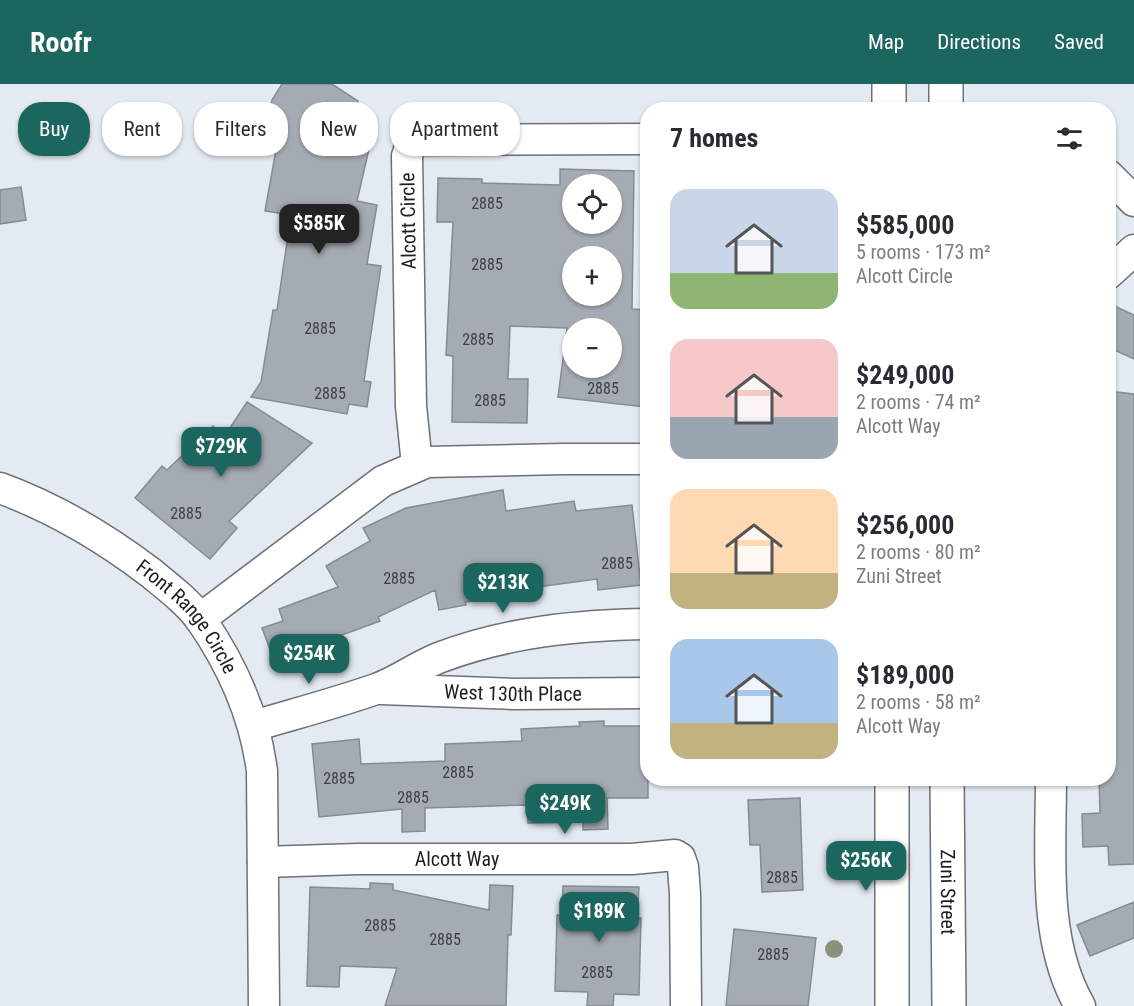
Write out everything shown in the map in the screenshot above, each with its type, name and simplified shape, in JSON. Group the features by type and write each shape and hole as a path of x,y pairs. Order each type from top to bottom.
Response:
{"main road":[{"path":"889,84 889,102"},
{"path":"946,84 946,102"},
{"path":"891,786 891,1006"},
{"name":"Zuni Street","path":"947,786 949,1006"}],"street":[{"name":"Alcott Circle","path":"417,465 411,405 408,156 411,144 420,140 640,139"},
{"path":"1116,183 1134,201"},
{"path":"1116,267 1134,250"},
{"path":"200,619 383,481 417,465 438,461 640,459"},
{"name":"Front Range Circle","path":"0,488 64,516 117,548 171,589 200,619 229,667 254,726 262,771 264,1006"},
{"name":"West 130th Place","path":"254,726 378,688 440,657 530,632 640,624"},
{"name":"West 130th Place","path":"378,688 514,694 640,693"},
{"path":"1051,786 1052,880 1056,942 1080,1006"},
{"name":"Alcott Way","path":"263,862 358,859 632,859 675,855 680,858 683,867 685,894 686,1006"}],"building":[{"path":"282,84 332,84 358,101 300,102 300,156 367,156 357,201 377,205 367,264 381,266 364,381 371,382 367,407 349,404 347,414 251,397 261,382 273,310 277,310 291,215 265,211 275,156 288,156 288,102 272,102"},
{"path":"560,169 634,171 632,309 640,310 640,406 558,397 562,366 562,378 622,378 622,318 562,318 562,328 510,326 508,379 528,379 527,423 452,422 453,356 446,355 453,222 437,222 438,178 482,179 482,183 560,185"},
{"path":"21,187 26,220 0,224 0,190"},
{"path":"1116,307 1134,315 1134,359 1116,351"},
{"path":"1116,392 1134,394 1134,864 1109,865 1108,846 1083,847 1082,814 1100,813 1099,786 1116,786"},
{"path":"247,402 312,443 229,521 237,528 210,559 135,498 162,466 167,470 213,426 224,437"},
{"path":"503,490 506,511 574,501 576,511 632,505 640,585 598,590 597,579 515,590 516,596 465,602 466,605 439,610 435,590 378,617 380,621 274,660 262,628 283,621 279,609 338,587 326,566 370,541 363,528 406,508"},
{"path":"604,721 604,726 640,726 640,786 648,786 648,798 607,798 608,829 583,830 583,822 528,823 527,805 425,808 425,831 402,832 402,809 319,817 312,744 359,739 361,764 445,761 445,744 522,741 521,729 580,726 579,722"},
{"path":"800,798 803,890 762,892 760,845 750,845 748,800"},
{"path":"370,883 393,884 393,890 489,910 490,885 513,886 511,935 508,935 506,1006 385,1006 397,968 340,966 339,987 307,986 310,887 370,889"},
{"path":"563,886 639,887 637,918 641,918 639,995 614,994 613,1006 587,1006 588,992 555,991 557,915 562,915"},
{"path":"1134,902 1134,938 1090,956 1077,925"},
{"path":"734,929 816,938 808,1006 726,1006"}]}
